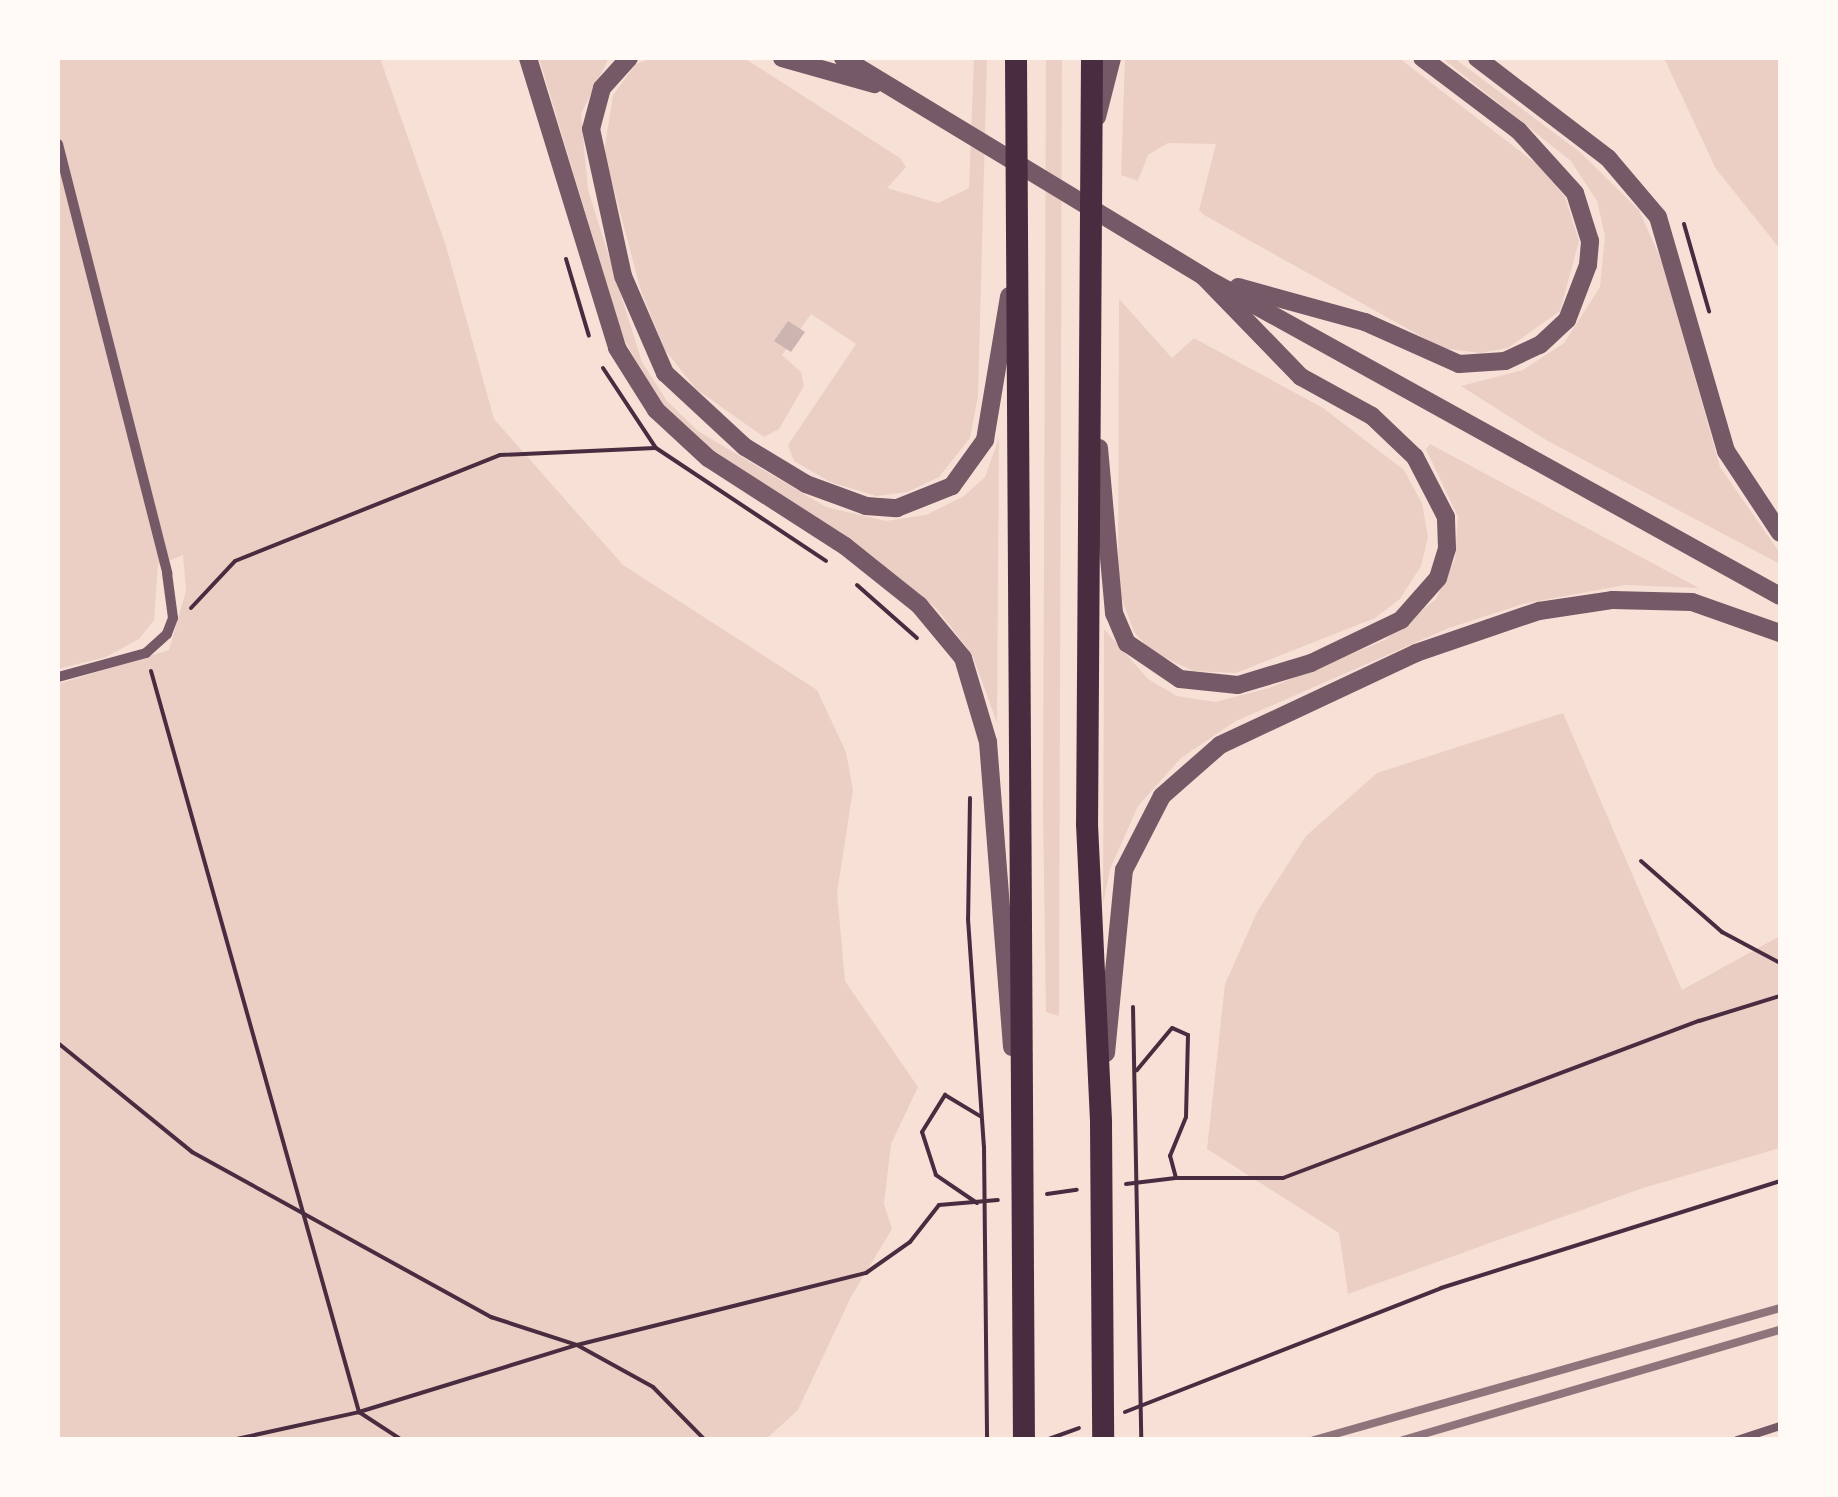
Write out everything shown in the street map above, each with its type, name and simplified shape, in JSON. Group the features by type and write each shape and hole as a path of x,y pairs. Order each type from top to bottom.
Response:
{"main road":[{"path":"1015,58 1024,1440"},
{"path":"1092,58 1086,806 1102,1123 1094,1433"}],"street":[{"path":"528,58 617,348 646,396 708,458 844,546 919,605 963,658 988,742 1021,1142"},
{"path":"629,58 602,88 591,128 593,158 648,346 702,412 806,484 866,506 897,508 952,486 972,466 993,408 1016,246"},
{"path":"782,58 894,90"},
{"path":"843,58 1204,278 1780,596"},
{"path":"853,58 894,90"},
{"path":"1092,136 1112,58"},
{"path":"1204,278 1365,322 1460,364 1505,362 1556,333 1575,306 1588,266 1582,208 1519,131 1422,58"},
{"path":"1478,58 1608,158 1658,217 1726,451 1780,533"},
{"path":"58,144 173,596 167,634 146,654 58,677"},
{"path":"1091,314 1107,589 1120,630 1142,658 1180,679 1218,686 1266,679 1373,635 1414,609 1438,578 1447,548 1446,517 1435,487 1396,436 1300,377 1204,278"},
{"path":"1102,1123 1124,870 1162,796 1220,745 1399,660 1539,611 1629,599 1692,602 1780,633"}],"lane":[{"path":"1737,1440 1780,1426"}],"path":[{"path":"562,248 593,346"},
{"path":"600,360 656,448 837,568"},
{"path":"167,634 235,561 500,455 656,448"},
{"path":"852,580 930,651"},
{"path":"146,654 359,1412 402,1440"},
{"path":"970,781 968,919 984,1146 987,1440"},
{"path":"1641,861 1722,932 1780,963"},
{"path":"1132,996 1138,1122 1141,1440"},
{"path":"1176,1178 1283,1178 1700,1020 1780,996"},
{"path":"1136,1070 1172,1028"},
{"path":"58,1043 192,1152 491,1317 577,1345 653,1388 705,1440"},
{"path":"232,1440 359,1412 577,1345 866,1273 910,1242 939,1205 977,1203 936,1175 922,1132 945,1095 980,1116"},
{"path":"1122,1414 1441,1288 1780,1181"},
{"path":"1046,1440 1094,1433"}],"shaded area":[{"path":"58,58 380,58 446,246 494,419 623,565 817,690 846,752 853,790 837,893 845,981 918,1087 891,1144 884,1204 892,1229 851,1297 798,1410 765,1440 58,1439 58,684 169,650 186,591 183,555 158,565 154,620 139,639 106,657 58,669"},
{"path":"539,58 609,58 581,114 588,190 642,362 667,401 698,431 826,507 886,521 926,515 964,496 985,477 999,438 997,723 972,654 936,608 870,554 693,437 656,398 622,335"},
{"path":"651,58 744,58 900,158 906,167 887,188 938,203 969,188 974,58 987,58 978,396 970,438 939,477 908,492 876,496 830,482 794,461 788,445 856,344 811,314 782,355 801,372 804,386 779,429 764,437 696,389 665,350 641,291 604,152 613,95 636,64"},
{"path":"1046,58 1062,58 1059,1016 1046,1012 1043,807"},
{"path":"1125,58 1399,58 1538,165 1565,197 1579,241 1560,311 1508,348 1480,353 1442,348 1204,215 1199,210 1216,144 1168,143 1148,155 1138,181 1121,175"},
{"path":"1442,58 1454,58 1581,153 1639,210 1662,262 1720,467 1780,553 1780,564 1546,440 1461,386 1523,370 1564,343 1600,287 1605,236 1597,201 1571,161"},
{"path":"1664,58 1780,58 1780,249 1716,169"},
{"path":"1119,299 1172,358 1194,338 1323,408 1404,470 1422,503 1428,537 1421,566 1400,599 1375,618 1236,673 1193,671 1151,651 1134,632 1118,588"},
{"path":"1430,444 1699,588 1625,585 1523,604 1449,628 1236,721 1181,758 1138,806 1110,869 1103,905 1104,629 1148,679 1177,696 1215,702 1269,688 1385,640 1436,599 1455,559 1458,517 1426,449"},
{"path":"1563,713 1682,990 1780,936 1780,1148 1643,1188 1348,1294 1339,1233 1207,1149 1225,984 1257,912 1306,836 1377,773"}],"building":[{"path":"788,321 805,332 791,352 774,341"}],"railway":[{"path":"1314,1440 1780,1308"},
{"path":"1403,1440 1780,1330"}]}
